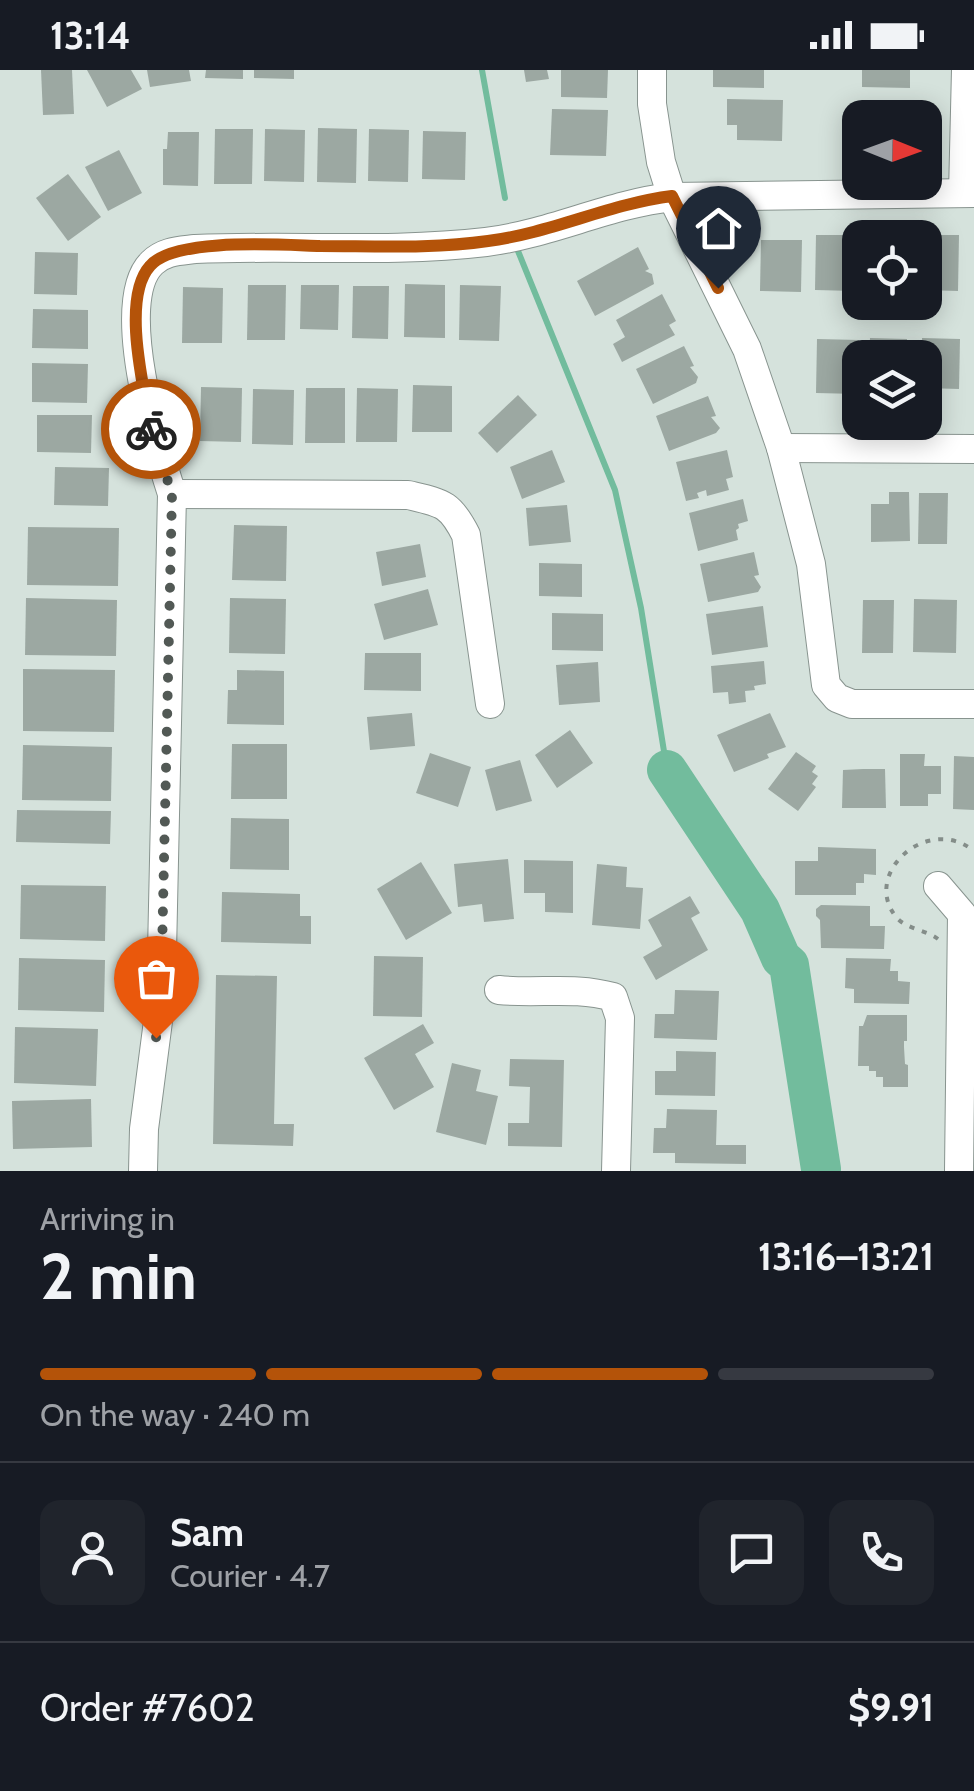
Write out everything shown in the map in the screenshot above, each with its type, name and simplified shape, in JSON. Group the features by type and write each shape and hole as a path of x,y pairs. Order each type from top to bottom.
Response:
{"street":[{"path":"652,70 660,162 672,196 748,349 781,448 811,564 826,684 837,698 852,704 974,704"},
{"path":"144,1171 144,1129 161,998 172,494 150,428 135,314 139,282 150,264 165,254 195,248 487,242 639,200 672,196 968,193 966,70"},
{"path":"781,448 974,448"},
{"path":"172,494 408,495 435,501 455,513 466,536 490,704"},
{"path":"938,886 962,914 959,1171"},
{"path":"499,990 530,994 585,989 613,998 620,1018 616,1171"}],"path":[{"path":"941,946 936,937 894,915 889,904 890,877 899,858 925,840 948,838 974,851"}],"building":[{"path":"41,70 72,70 74,114 43,115"},
{"path":"87,70 131,70 142,89 107,107"},
{"path":"147,70 189,70 191,81 150,87"},
{"path":"206,70 243,70 243,79 205,78"},
{"path":"254,70 294,70 294,79 254,78"},
{"path":"524,70 547,70 549,79 526,82"},
{"path":"561,70 608,70 607,98 561,97"},
{"path":"713,70 764,70 764,88 713,87"},
{"path":"862,70 910,70 910,88 862,87"},
{"path":"727,99 783,100 782,141 737,140 737,125 727,125"},
{"path":"552,109 608,110 606,156 550,155"},
{"path":"318,128 357,129 356,183 317,182"},
{"path":"215,129 253,129 252,184 214,184"},
{"path":"265,129 305,130 304,182 264,181"},
{"path":"369,129 409,130 408,182 368,181"},
{"path":"423,131 466,132 465,180 422,179"},
{"path":"168,132 199,132 198,186 163,185 163,149 167,149"},
{"path":"119,150 142,193 108,211 85,167"},
{"path":"68,174 101,217 68,241 36,198"},
{"path":"816,235 842,235 842,291 815,290"},
{"path":"942,235 959,235 958,291 942,291"},
{"path":"761,240 802,240 801,292 760,291"},
{"path":"638,247 649,269 645,271 652,274 654,284 595,316 577,281"},
{"path":"35,252 78,253 77,295 34,294"},
{"path":"405,284 445,285 445,338 404,337"},
{"path":"248,285 286,285 285,340 247,340"},
{"path":"301,285 339,285 338,330 300,329"},
{"path":"460,285 501,286 499,341 459,340"},
{"path":"353,286 389,286 388,339 352,338"},
{"path":"183,287 223,288 222,343 182,343"},
{"path":"662,294 676,321 669,325 675,335 622,362 613,344 625,337 616,320"},
{"path":"33,309 88,310 88,349 32,348"},
{"path":"817,339 859,340 842,340 842,394 816,393"},
{"path":"960,339 959,389 942,388 942,340 922,340"},
{"path":"684,346 694,366 690,367 698,377 696,383 653,404 636,369"},
{"path":"32,363 88,364 87,403 32,402"},
{"path":"413,385 452,386 452,432 412,432"},
{"path":"201,387 242,388 241,442 200,441"},
{"path":"306,388 345,388 345,443 305,443"},
{"path":"357,388 398,389 397,442 356,442"},
{"path":"253,389 294,390 293,445 252,444"},
{"path":"518,395 537,415 497,453 478,433"},
{"path":"708,396 716,416 711,417 720,428 669,451 656,416"},
{"path":"37,415 92,415 91,453 37,452"},
{"path":"552,450 565,482 522,499 510,467"},
{"path":"727,450 733,477 726,479 729,490 707,496 706,490 697,493 699,498 686,501 676,462"},
{"path":"55,467 109,468 108,506 54,505"},
{"path":"889,492 909,492 910,541 871,542 871,504 889,504"},
{"path":"919,493 948,493 947,544 918,544"},
{"path":"743,499 748,521 738,524 738,540 698,551 689,513"},
{"path":"567,505 571,542 529,546 526,508"},
{"path":"234,525 287,526 286,581 232,580"},
{"path":"28,527 119,528 118,586 27,585"},
{"path":"420,544 426,577 382,586 376,552"},
{"path":"754,552 759,575 754,576 761,587 758,592 708,602 700,564"},
{"path":"539,563 582,564 582,597 539,596"},
{"path":"428,589 438,625 384,640 374,604"},
{"path":"26,598 117,600 116,656 25,655"},
{"path":"230,598 286,599 285,654 229,653"},
{"path":"914,599 957,600 956,653 913,652"},
{"path":"863,600 894,600 893,653 862,653"},
{"path":"763,606 768,647 712,655 706,614"},
{"path":"552,613 603,614 603,651 552,650"},
{"path":"365,653 421,653 421,691 364,690"},
{"path":"764,661 766,684 745,691 746,702 729,704 728,692 713,693 711,666"},
{"path":"598,662 600,702 559,705 556,665"},
{"path":"23,669 115,670 114,732 23,731"},
{"path":"237,670 284,671 284,725 227,724 228,690 237,690"},
{"path":"412,713 415,746 370,750 367,717"},
{"path":"770,713 786,747 734,772 717,735"},
{"path":"570,730 593,763 557,788 535,755"},
{"path":"232,744 287,744 287,799 231,799"},
{"path":"23,745 112,747 111,801 22,800"},
{"path":"796,752 816,766 812,772 818,776 812,784 816,787 798,811 768,789"},
{"path":"430,753 471,767 458,807 416,793"},
{"path":"900,754 925,754 924,766 941,766 941,794 928,794 928,806 900,806"},
{"path":"954,756 974,757 974,810 953,809"},
{"path":"520,760 532,801 496,811 485,770"},
{"path":"885,769 886,808 842,808 843,770"},
{"path":"17,810 111,811 110,844 16,842"},
{"path":"231,818 289,819 289,870 230,869"},
{"path":"818,847 876,849 876,875 864,874 864,883 856,883 856,895 795,895 795,861 818,861"},
{"path":"508,859 514,919 484,922 482,904 458,907 454,864"},
{"path":"524,860 573,861 573,913 545,912 545,893 524,893"},
{"path":"421,862 452,913 406,940 377,889"},
{"path":"597,864 627,867 626,887 643,888 640,929 592,925"},
{"path":"21,885 106,886 105,941 20,939"},
{"path":"222,892 300,894 300,916 311,916 311,944 221,942"},
{"path":"690,896 700,913 691,918 708,950 656,980 643,957 662,946 648,920"},
{"path":"821,905 870,906 870,926 885,926 884,949 821,948 816,909"},
{"path":"374,956 423,957 422,1017 373,1016"},
{"path":"19,958 105,960 104,1012 18,1010"},
{"path":"846,958 891,959 890,971 898,971 898,981 910,982 909,1004 854,1003 854,989 845,988"},
{"path":"216,975 277,976 274,1124 294,1124 293,1146 213,1144"},
{"path":"675,990 719,991 717,1040 654,1038 655,1014 674,1014"},
{"path":"867,1015 907,1015 904,1047 908,1087 883,1087 883,1077 876,1077 876,1071 858,1066 859,1026 863,1026"},
{"path":"423,1024 434,1043 415,1054 434,1087 394,1110 364,1058"},
{"path":"15,1027 98,1029 96,1086 14,1083"},
{"path":"676,1051 716,1052 715,1096 655,1095 655,1071 676,1071"},
{"path":"510,1059 564,1060 562,1147 508,1146 508,1123 529,1123 530,1087 509,1086"},
{"path":"452,1063 481,1070 476,1091 498,1096 486,1145 436,1132"},
{"path":"91,1099 92,1147 13,1149 12,1101"},
{"path":"667,1109 717,1110 716,1145 746,1145 746,1164 675,1163 675,1153 653,1153 654,1128 666,1128"}],"waterway":[{"path":"482,70 505,198"},
{"path":"518,251 615,490 641,608 667,770"},
{"path":"667,770 760,910 781,958 789,965 821,1169"}],"way so far":[{"path":"151,429 172,494 161,998 156,1038"}],"route":[{"path":"151,429 135,314 139,282 150,264 165,254 195,248 487,242 639,200 672,196 718,288"}]}
